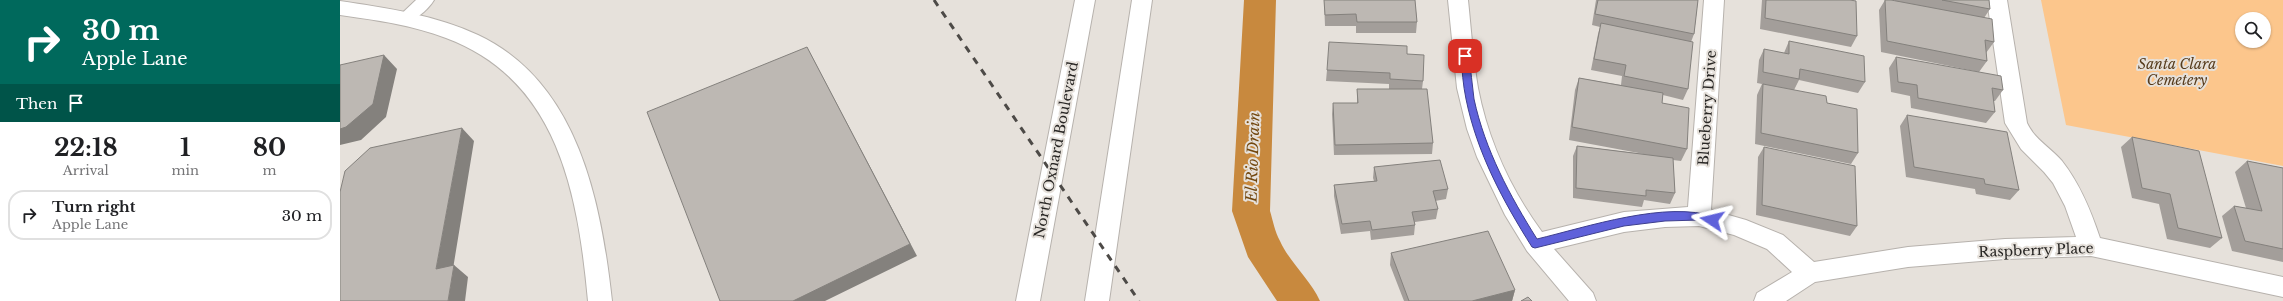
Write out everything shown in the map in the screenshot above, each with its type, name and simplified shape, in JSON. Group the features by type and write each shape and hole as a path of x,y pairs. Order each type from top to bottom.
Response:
{"street":[{"name":"North Oxnard Boulevard","path":"1028,301 1085,0"},
{"path":"1097,301 1142,0"},
{"path":"1458,0 1470,98 1483,145 1508,200 1535,244 1559,275 1584,301"},
{"name":"Blueberry Drive","path":"1699,216 1714,0"},
{"path":"1997,0 2012,91 2010,106 2019,130 2032,148 2054,168 2079,208 2091,246"},
{"path":"340,8 404,19 452,32 488,49 531,84 559,126 580,187 598,269 600,301"},
{"path":"1535,244 1624,222 1665,217 1699,216 1738,227 1775,242 1810,273"},
{"name":"Raspberry Place","path":"1766,301 1810,273 1908,256 2005,249 2091,246 2283,287"}],"lane":[{"path":"404,19 426,0"}],"green space":[{"name":"Santa Clara Cemetery","path":"2041,0 2283,0 2283,166 2066,125"}],"building":[{"path":"1324,0 1415,0 1417,22 1357,22 1356,14 1325,15"},
{"path":"1598,0 1698,0 1694,34 1595,14"},
{"path":"1766,0 1856,1 1857,36 1765,18"},
{"path":"1885,0 1992,19 1994,42 1985,40 1987,61 1887,41"},
{"path":"1942,0 1989,0 1990,9"},
{"path":"1601,23 1693,42 1688,89 1624,76 1626,65 1594,59"},
{"path":"1789,41 1864,56 1865,82 1800,69 1799,79 1763,72 1764,49 1789,54"},
{"path":"1329,42 1407,46 1407,54 1424,55 1423,81 1390,79 1390,73 1327,70"},
{"path":"807,47 910,244 793,301 720,301 647,112"},
{"path":"384,55 373,104 346,127 340,129 340,65"},
{"path":"1896,57 2001,76 2003,90 1992,88 1995,112 1918,98 1917,85 1898,82"},
{"path":"1579,78 1663,93 1662,103 1689,108 1687,149 1572,127"},
{"path":"1763,84 1826,96 1827,103 1857,109 1858,153 1761,133"},
{"path":"1357,89 1427,89 1433,143 1335,145 1333,103 1358,103"},
{"path":"1907,115 2007,132 2019,190 1985,184 1984,179 1914,167"},
{"path":"462,128 436,269 454,265 448,301 340,301 340,192 345,171 370,148"},
{"path":"2132,137 2199,151 2222,238 2178,228 2170,194 2142,188"},
{"path":"1577,146 1673,158 1675,193 1646,190 1646,196 1576,188"},
{"path":"1764,147 1855,166 1857,226 1762,205"},
{"path":"1440,160 1448,189 1433,191 1438,209 1412,212 1415,225 1372,230 1370,221 1342,224 1334,185 1377,181 1374,167"},
{"path":"2247,161 2283,168 2283,249 2245,241 2234,206 2262,211"},
{"path":"1488,231 1515,290 1472,301 1409,301 1391,253"},
{"path":"1528,297 1532,301 1521,301"}],"waterway":[{"name":"El Rio Drain","path":"1260,0 1251,211 1262,246 1279,274 1300,301"}],"railway":[{"path":"934,0 1139,301"}],"route":[{"path":"1465,56 1470,98 1483,145 1508,200 1520,222 1535,244 1624,222 1665,217 1699,216 1712,220"}]}
